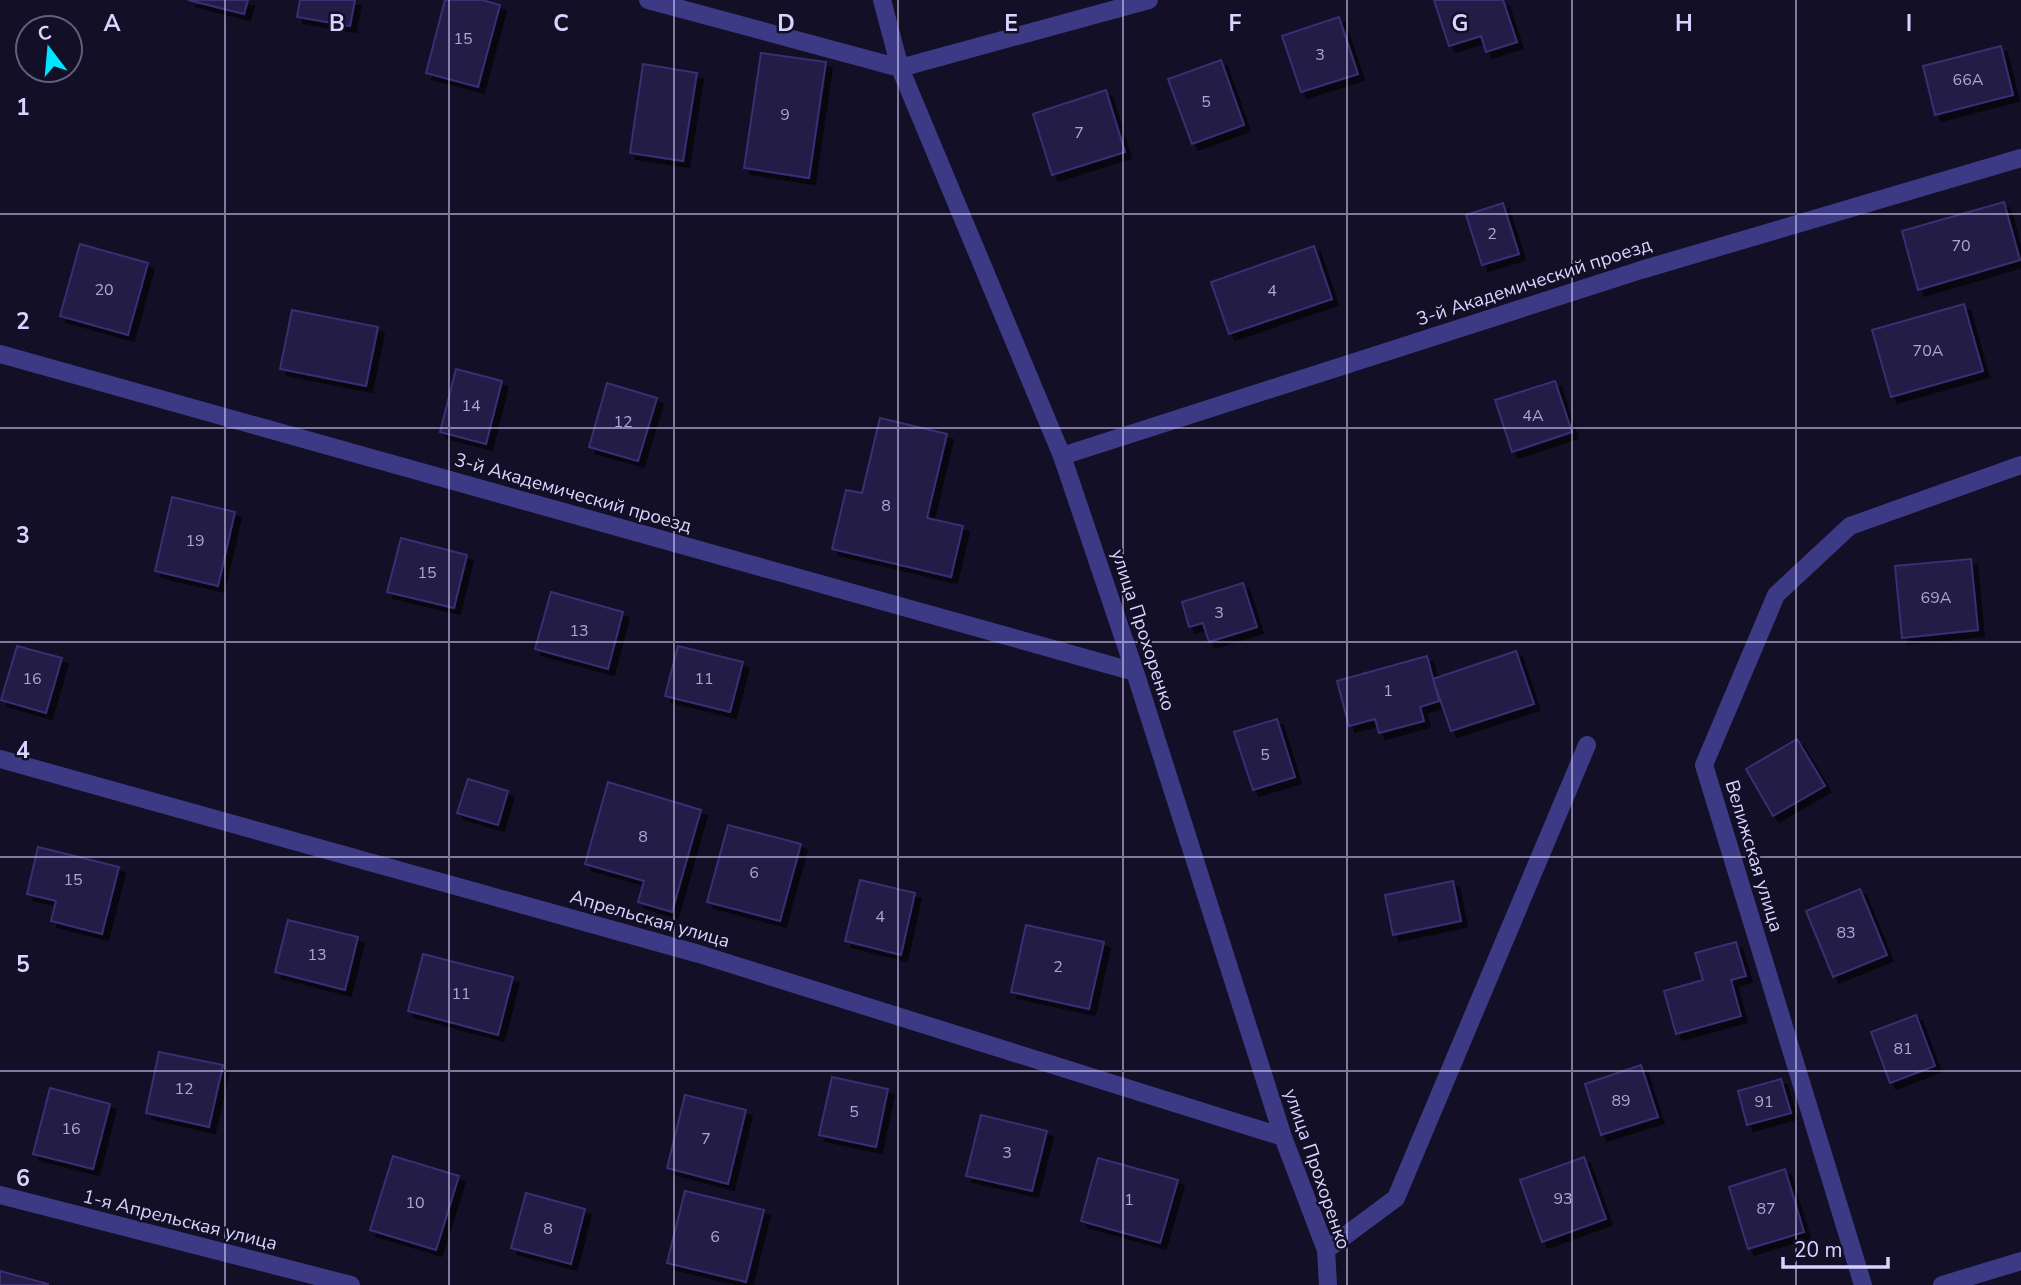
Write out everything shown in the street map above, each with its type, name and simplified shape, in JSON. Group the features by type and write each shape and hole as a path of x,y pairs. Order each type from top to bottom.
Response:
{"street":[{"path":"648,0 900,68 1149,0"},
{"name":"улица Прохоренко","path":"882,0 900,68 1062,456 1135,672 1283,1137 1326,1250 1328,1285"},
{"name":"3-й Академический проезд","path":"1062,456 1640,270 2021,158"},
{"name":"3-й Академический проезд","path":"0,354 1135,672"},
{"name":"Велижская улица","path":"1863,1285 1704,765 1776,595 1850,526 2021,465"},
{"path":"1326,1250 1396,1198 1587,744"},
{"name":"Апрельская улица","path":"0,759 699,954 1283,1137"},
{"name":"1-я Апрельская улица","path":"0,1195 351,1285"},
{"path":"1942,1285 2021,1261"}],"building":[{"path":"188,0 248,0 244,14"},
{"path":"300,0 355,0 350,26 297,17"},
{"path":"445,0 482,0 500,5 478,87 426,73"},
{"path":"1434,0 1503,0 1517,42 1486,52 1481,36 1449,46"},
{"path":"1339,17 1358,74 1301,92 1282,36"},
{"path":"2001,46 2013,95 1935,115 1923,66"},
{"path":"761,53 826,62 809,178 744,168"},
{"path":"1221,60 1244,125 1192,144 1168,79"},
{"path":"643,64 697,73 683,161 630,153"},
{"path":"1106,90 1125,152 1052,175 1033,114"},
{"path":"2004,202 2020,260 1918,290 1902,231"},
{"path":"1503,203 1519,254 1482,265 1466,215"},
{"path":"80,244 148,263 128,335 60,316"},
{"path":"1314,246 1332,299 1229,334 1211,282"},
{"path":"1964,304 1983,371 1891,397 1872,330"},
{"path":"292,310 378,327 366,386 280,369"},
{"path":"456,369 502,381 486,444 440,432"},
{"path":"1555,381 1572,432 1512,452 1495,400"},
{"path":"607,383 657,398 638,461 589,447"},
{"path":"880,418 947,434 927,518 963,526 951,577 832,549 846,490 862,493"},
{"path":"172,497 235,512 218,586 155,571"},
{"path":"401,538 467,555 454,608 387,592"},
{"path":"1971,559 1978,630 1902,638 1895,566"},
{"path":"1243,583 1257,627 1209,642 1203,623 1189,627 1182,602"},
{"path":"551,592 623,612 608,669 535,649"},
{"path":"17,646 62,658 46,713 1,700"},
{"path":"678,646 743,662 730,712 665,696"},
{"path":"1516,651 1534,704 1451,731 1433,679"},
{"path":"1427,656 1439,701 1420,707 1424,721 1379,733 1375,719 1349,726 1337,681"},
{"path":"1277,719 1295,777 1253,790 1234,732"},
{"path":"1797,739 1825,786 1773,816 1746,769"},
{"path":"468,779 508,791 498,825 457,813"},
{"path":"608,782 701,810 672,912 638,902 644,881 585,864"},
{"path":"728,825 801,844 780,921 707,902"},
{"path":"38,847 119,867 102,934 51,921 56,901 27,894"},
{"path":"860,880 915,893 901,955 845,941"},
{"path":"1453,881 1461,921 1393,935 1385,895"},
{"path":"1860,889 1887,955 1833,977 1806,911"},
{"path":"288,920 358,937 345,990 275,972"},
{"path":"1026,925 1104,942 1089,1009 1011,992"},
{"path":"1736,942 1746,976 1731,980 1741,1016 1676,1034 1664,991 1703,980 1695,953"},
{"path":"423,954 513,977 498,1035 408,1011"},
{"path":"1916,1015 1935,1066 1890,1083 1871,1032"},
{"path":"159,1052 223,1065 209,1127 146,1113"},
{"path":"1641,1065 1658,1117 1601,1135 1585,1084"},
{"path":"832,1077 888,1089 876,1147 819,1135"},
{"path":"1781,1079 1791,1113 1747,1125 1738,1091"},
{"path":"50,1088 110,1104 93,1169 33,1154"},
{"path":"685,1095 746,1110 728,1184 667,1168"},
{"path":"981,1115 1047,1131 1032,1191 966,1176"},
{"path":"393,1156 459,1176 436,1250 370,1230"},
{"path":"1584,1157 1606,1219 1542,1242 1520,1180"},
{"path":"1098,1158 1178,1180 1160,1243 1081,1221"},
{"path":"1785,1169 1804,1232 1748,1249 1729,1187"},
{"path":"685,1191 764,1210 746,1282 667,1263"},
{"path":"526,1193 585,1209 571,1264 511,1248"},
{"path":"0,1271 48,1284 48,1285 0,1285"}]}
